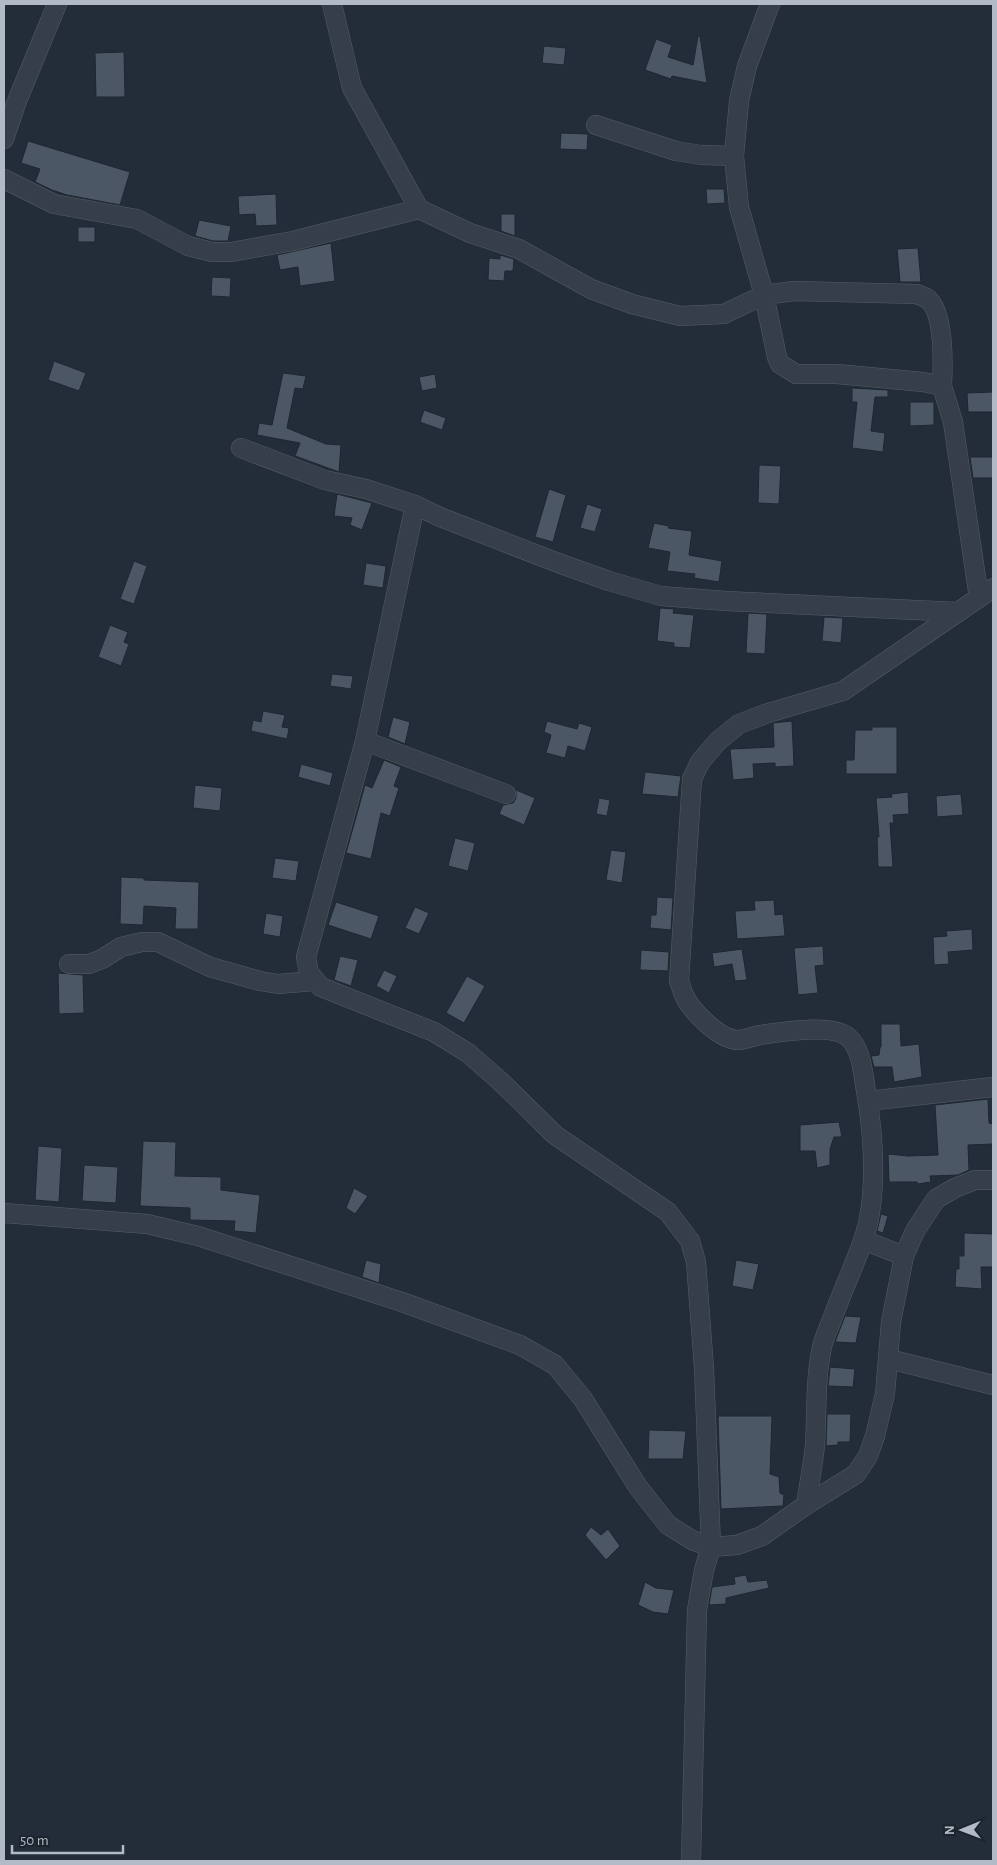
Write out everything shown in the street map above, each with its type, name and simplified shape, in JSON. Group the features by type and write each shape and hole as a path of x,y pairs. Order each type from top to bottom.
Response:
{"street":[{"path":"4,139 17,101 57,4"},
{"path":"332,4 352,88 419,209 470,232 519,249 591,289 632,304 680,316 724,314 764,295 794,291 917,294 923,296 932,304 939,324 942,386 953,422 986,593 843,691 768,713 739,724 718,741 700,762 692,779 679,981 684,994 699,1016 725,1036 737,1040 779,1032 821,1029 834,1030 844,1034 856,1048 868,1101 873,1167 872,1206 863,1240 822,1345 816,1382 815,1446 806,1505"},
{"path":"770,4 747,66 739,100 734,156 739,207 764,295 780,364 796,374 837,374 923,382 942,386"},
{"path":"596,125 676,151 701,155 734,156"},
{"path":"4,179 54,204 137,219 188,246 212,252 231,252 293,241 419,209"},
{"path":"241,448 325,480 366,489 415,505 440,517 561,564 609,581 661,596 958,612"},
{"path":"415,505 365,740 306,957 309,973 321,987 434,1032 468,1053 500,1081 555,1135 668,1212 690,1241 696,1262 704,1368 711,1547 704,1570 697,1610 691,1861"},
{"path":"365,740 506,794"},
{"path":"69,964 89,964 102,959 122,947 142,942 158,942 210,967 260,981 278,984 314,981"},
{"path":"868,1101 993,1087"},
{"path":"4,1213 148,1224 198,1236 402,1302 520,1345 555,1365 583,1399 638,1487 668,1524 692,1540 711,1547 737,1545 762,1536 806,1505 856,1474 868,1456 885,1394 901,1362 891,1322 904,1256 915,1231 936,1199 955,1188 976,1180 993,1180"},
{"path":"863,1240 904,1256"},
{"path":"901,1362 993,1386"}],"building":[{"path":"698,36 700,36 707,83 672,76 671,79 645,70 656,39 672,45 668,57 693,65"},
{"path":"544,46 566,48 564,65 542,63"},
{"path":"124,52 125,97 96,97 95,53"},
{"path":"561,133 588,134 587,150 560,149"},
{"path":"28,141 130,172 120,205 67,195 35,182 40,169 21,163"},
{"path":"706,189 724,189 725,203 707,204"},
{"path":"276,194 277,225 256,226 255,214 239,215 238,196"},
{"path":"501,214 515,214 515,236 501,231"},
{"path":"199,220 231,226 228,241 213,241 195,236"},
{"path":"78,227 95,227 95,242 78,242"},
{"path":"331,243 335,281 300,286 298,267 280,270 277,255"},
{"path":"918,248 921,282 900,282 897,249"},
{"path":"500,255 514,259 513,271 505,271 504,281 488,280 489,258 500,259"},
{"path":"212,277 231,278 230,297 211,296"},
{"path":"54,361 86,373 79,391 48,380"},
{"path":"283,373 306,376 303,389 295,388 287,428 326,444 341,445 339,472 295,456 300,443 257,435 259,423 272,425"},
{"path":"435,374 437,388 422,391 419,377"},
{"path":"852,388 888,390 888,397 875,397 871,431 885,433 883,452 852,448 857,402 852,402"},
{"path":"993,392 993,412 968,412 967,393"},
{"path":"910,402 934,402 934,425 910,426"},
{"path":"424,410 446,418 442,430 420,422"},
{"path":"970,457 993,457 993,478 973,478"},
{"path":"759,465 781,466 779,504 758,503"},
{"path":"549,489 566,495 553,542 535,537"},
{"path":"337,494 372,503 362,530 350,525 352,518 334,516"},
{"path":"587,504 602,509 595,532 580,528"},
{"path":"654,523 669,526 668,528 692,531 689,555 722,561 719,582 694,578 695,574 667,571 670,552 648,548"},
{"path":"134,561 147,566 134,604 120,599"},
{"path":"366,563 386,566 383,588 363,585"},
{"path":"660,608 674,609 673,613 694,615 690,648 674,647 674,643 657,641"},
{"path":"748,613 767,614 765,654 746,653"},
{"path":"824,617 843,618 841,643 822,641"},
{"path":"110,625 128,632 124,642 129,644 121,666 98,657"},
{"path":"332,674 353,676 351,689 330,686"},
{"path":"263,711 285,715 282,727 289,728 287,739 251,731 253,720 261,722"},
{"path":"393,717 410,722 405,744 388,737"},
{"path":"547,721 577,729 579,723 592,727 585,751 568,746 565,758 546,753 551,735 544,732"},
{"path":"792,721 794,766 775,767 775,763 753,764 754,778 733,780 730,749 774,747 773,723"},
{"path":"872,727 897,727 897,774 846,774 846,760 854,760 855,730 872,730"},
{"path":"384,760 401,767 394,786 399,788 390,816 381,813 371,859 346,853 365,785 372,788"},
{"path":"301,764 333,773 330,786 298,777"},
{"path":"645,772 681,776 678,797 642,794"},
{"path":"195,785 222,788 220,811 193,808"},
{"path":"516,790 535,798 524,825 499,814 503,805 513,803 516,798"},
{"path":"908,792 909,814 893,815 894,823 890,823 893,867 878,867 877,837 879,837 876,798 892,797 891,794"},
{"path":"961,794 963,815 937,817 936,796"},
{"path":"599,798 610,800 607,816 596,814"},
{"path":"455,838 475,843 468,871 448,866"},
{"path":"611,850 626,852 622,883 606,880"},
{"path":"275,858 299,861 296,881 272,878"},
{"path":"121,877 144,878 144,880 199,882 198,929 175,929 176,908 144,906 143,925 120,924"},
{"path":"657,897 673,898 671,930 650,928 651,915 656,915"},
{"path":"774,900 775,915 783,914 785,936 737,939 735,911 755,910 754,901"},
{"path":"336,902 379,916 371,939 328,925"},
{"path":"415,907 429,913 419,934 405,928"},
{"path":"266,913 283,916 280,937 263,934"},
{"path":"972,929 973,950 948,952 949,964 934,965 933,937 947,936 946,931"},
{"path":"823,946 824,965 815,966 818,993 798,995 794,948"},
{"path":"742,949 747,980 735,981 732,964 714,967 712,953"},
{"path":"641,950 669,952 668,971 640,970"},
{"path":"340,956 358,960 351,986 334,980"},
{"path":"384,970 397,976 389,993 376,986"},
{"path":"58,973 83,975 84,1013 59,1014"},
{"path":"467,976 485,986 464,1023 446,1013"},
{"path":"881,1024 900,1024 901,1046 919,1044 922,1077 894,1082 892,1067 874,1067 871,1056 879,1055"},
{"path":"988,1099 989,1123 993,1124 993,1144 968,1145 969,1170 958,1175 930,1176 931,1182 918,1184 917,1182 889,1182 888,1154 908,1156 938,1155 935,1105"},
{"path":"839,1122 842,1137 834,1137 830,1149 830,1165 817,1168 815,1151 800,1151 800,1125"},
{"path":"143,1141 176,1142 175,1176 221,1177 221,1190 260,1195 256,1233 234,1231 235,1221 190,1220 190,1208 140,1206"},
{"path":"38,1146 62,1148 59,1202 35,1200"},
{"path":"84,1165 118,1167 116,1203 82,1201"},
{"path":"354,1188 368,1196 355,1214 346,1208"},
{"path":"881,1214 888,1216 883,1233 877,1231"},
{"path":"964,1233 993,1234 993,1267 981,1267 982,1289 955,1287 956,1269 959,1269 959,1256 964,1256"},
{"path":"366,1260 381,1264 379,1283 362,1277"},
{"path":"736,1260 759,1264 753,1290 732,1286"},
{"path":"845,1316 861,1317 856,1343 835,1342"},
{"path":"830,1367 855,1369 853,1387 828,1386"},
{"path":"827,1414 851,1414 850,1442 838,1442 838,1445 826,1446"},
{"path":"718,1416 772,1416 770,1474 779,1477 780,1493 784,1495 783,1506 721,1509"},
{"path":"649,1430 686,1431 683,1459 648,1459"},
{"path":"591,1527 601,1535 608,1529 620,1546 606,1560 585,1535"},
{"path":"746,1575 748,1582 767,1580 769,1588 726,1598 726,1604 709,1605 712,1587 735,1584 734,1577"},
{"path":"645,1582 656,1588 674,1590 668,1614 653,1612 638,1605"}]}
